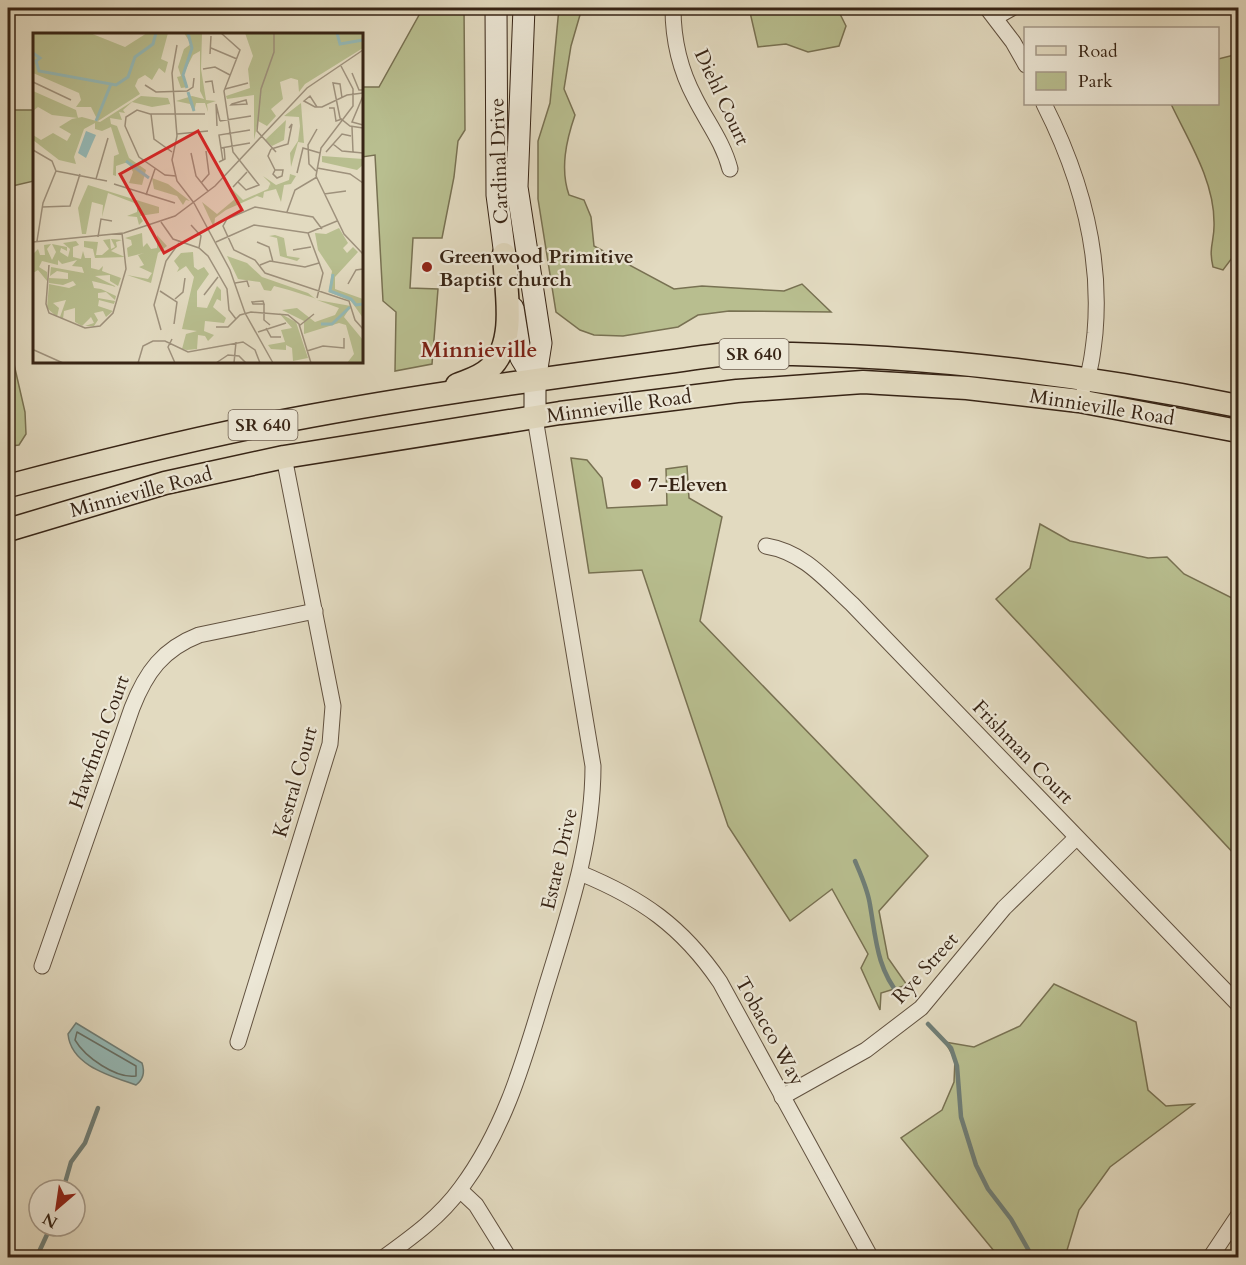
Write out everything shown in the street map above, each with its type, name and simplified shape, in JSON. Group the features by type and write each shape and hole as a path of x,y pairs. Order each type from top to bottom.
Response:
{"main road":[{"name":"Cardinal Drive","path":"496,8 498,205 521,358 535,381"},
{"name":"Cardinal Drive","path":"524,8 517,187 541,343 535,381 535,418"},
{"path":"422,398 482,375 497,359 506,328 504,254"},
{"name":"Minnieville Road","path":"8,486 165,446 270,424 422,398 725,354 768,354 961,364 1088,378 1239,406"},
{"name":"Minnieville Road","path":"8,530 165,483 284,457 535,418 737,391 862,382 967,388 1079,401 1239,431"}],"street":[{"name":"Diehl Court","path":"674,8 676,46 684,72 694,97 718,135 730,169"},
{"path":"1012,8 992,12 1024,62"},
{"path":"1044,105 1071,166 1090,231 1096,274 1097,311 1088,378 1079,401"},
{"name":"Estate Drive","path":"383,1257 418,1233 460,1190 486,1152 514,1091 580,873 593,802 593,766 535,418"},
{"name":"Kestral Court","path":"238,1042 330,744 333,706 284,457"},
{"name":"Frishman Court","path":"766,546 793,553 817,571 1239,1004"},
{"name":"Hawfinch Court","path":"42,966 132,708 146,675 157,661 182,641 199,635 315,611"},
{"name":"Rye Street","path":"782,1097 866,1050 921,1008 1004,908 1076,838"},
{"name":"Tobacco Way","path":"580,873 641,902 685,937 720,982 871,1257"},
{"path":"460,1190 476,1205 509,1257"},
{"path":"1210,1257 1239,1216"}],"green space":[{"path":"423,8 464,8 465,130 458,141 454,177 442,238 413,238 410,288 438,289 432,364 395,371 396,312 383,301 375,155 363,157 363,87 379,87"},
{"path":"559,8 582,8 571,46 564,89 575,115 567,145 565,175 569,195 584,200 591,217 594,246 674,289 702,286 784,291 802,284 831,312 729,311 698,315 678,327 623,336 594,335 580,330 556,312 538,199 538,141 550,103"},
{"path":"749,8 837,8 846,26 839,46 808,52 786,44 758,47"},
{"path":"1238,54 1238,250 1223,270 1213,267 1211,249 1214,222 1210,191 1199,161 1171,105 1219,105 1219,59"},
{"path":"8,110 33,110 33,181 8,187"},
{"path":"8,338 25,412 26,434 19,445 11,446 8,444"},
{"path":"571,458 587,460 602,478 607,508 667,505 666,469 687,466 689,498 722,517 700,621 928,856 879,911 888,958 907,985 881,993 880,1010 861,968 868,954 832,889 790,921 728,826 642,570 589,573"},
{"path":"1040,524 1070,541 1148,558 1167,557 1184,574 1238,601 1238,858 996,599 1030,568"},
{"path":"1054,984 1136,1022 1148,1090 1166,1106 1194,1104 1110,1167 1079,1210 1065,1257 999,1257 901,1138 942,1110 954,1082 955,1059 945,1042 974,1047 1020,1026"}],"water":[{"path":"76,1023 142,1063 143,1075 139,1083 136,1085 115,1078 84,1062 76,1054 68,1034"}],"waterway":[{"path":"855,861 868,894 882,964 892,986 900,996"},
{"path":"928,1024 951,1048 957,1066 961,1117 976,1165 988,1189 1011,1219 1033,1258"},
{"path":"66,1178 71,1162 85,1143 98,1108"},
{"path":"38,1254 45,1238"}],"place":[{"name":"Greenwood Primitive Baptist church","path":"427,267"},
{"name":"7-Eleven","path":"636,484"}],"district":[{"name":"Minnieville","path":"479,350"}]}
